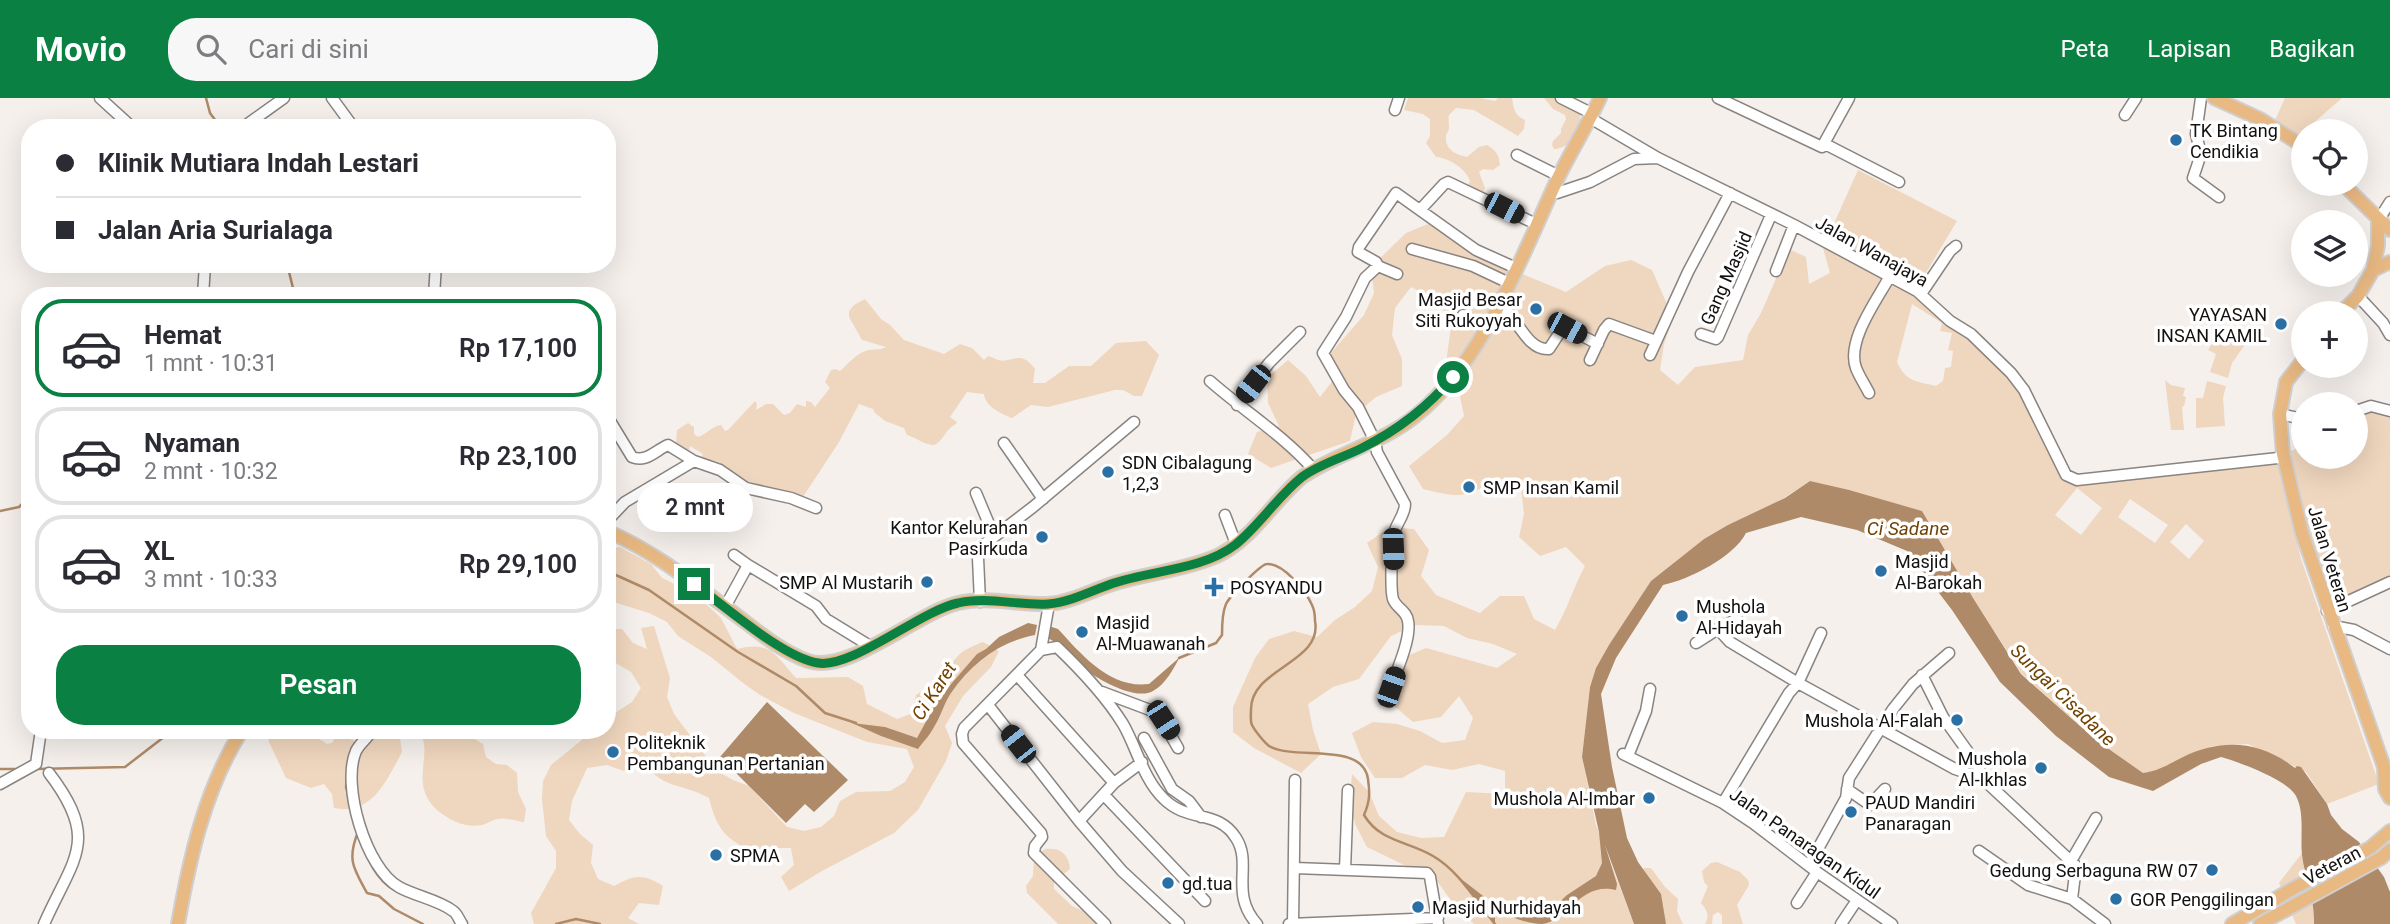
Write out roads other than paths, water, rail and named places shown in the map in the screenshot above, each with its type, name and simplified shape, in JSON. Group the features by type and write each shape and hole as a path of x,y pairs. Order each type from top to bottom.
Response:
{"main road":[{"path":"616,536 661,561 766,638 817,663 836,663 943,608 959,603 1049,604 1222,554 1236,544 1293,484 1313,469 1375,441 1414,417 1439,393 1468,358 1486,328 1600,98"},
{"path":"2214,98 2260,119 2291,138"},
{"path":"2354,196 2390,230"},
{"path":"2353,301 2373,270 2378,245 2378,221"},
{"path":"2373,270 2390,262"},
{"name":"Jalan Veteran","path":"2291,376 2286,382 2280,414 2283,454 2302,533 2333,626 2387,770 2385,789 2390,798"},
{"path":"178,924 205,810 221,768 237,739"},
{"path":"2232,924 2370,848 2390,831"},
{"name":"Veteran","path":"2260,924 2386,856"}],"street":[{"path":"100,98 123,119"},
{"path":"255,119 284,98"},
{"path":"332,98 347,119"},
{"path":"1395,110 1399,98"},
{"name":"Jalan Wanajaya","path":"1561,98 1658,158 1794,225 1921,294 1950,321 1971,334 2011,373 2024,390 2066,475 2070,478 2077,480 2149,473 2278,458 2283,454"},
{"path":"1718,98 1731,101 1822,148 1849,98"},
{"path":"2124,115 2136,98"},
{"path":"2201,98 2196,134 2201,154 2193,178 2219,197"},
{"path":"1825,144 1899,182"},
{"path":"1517,155 1559,176"},
{"path":"1552,191 1557,193 1590,182 1634,159 1658,158"},
{"path":"1420,210 1444,184 1451,182 1536,225"},
{"path":"1650,355 1688,272 1730,193"},
{"path":"1397,274 1378,266 1359,252 1359,247 1393,195 1398,194 1476,250 1516,268"},
{"path":"2378,221 2390,202"},
{"name":"Gang Masjid","path":"1701,334 1718,337 1771,215"},
{"path":"1776,271 1794,225"},
{"path":"1921,294 1956,246"},
{"path":"1412,249 1473,266 1508,283"},
{"path":"1378,266 1365,278 1323,355 1344,390 1358,407 1375,441 1377,452 1405,504 1405,510 1393,531 1392,589 1395,604 1408,617 1409,624 1406,643 1387,699"},
{"path":"1869,393 1855,367 1854,350 1861,329 1890,276"},
{"path":"2358,296 2383,323 2390,335"},
{"path":"1499,303 1508,309 1531,342 1539,348 1549,349 1562,329 1567,328 1598,344"},
{"path":"1464,315 1486,328"},
{"path":"1590,360 1609,324 1653,340"},
{"path":"1237,405 1269,363 1300,332"},
{"path":"1210,381 1292,446 1313,469"},
{"path":"2368,407 2390,411"},
{"path":"2280,414 2291,416"},
{"path":"980,602 979,551 982,545 1043,499 1134,422"},
{"path":"616,431 632,457 638,460 668,444 694,461 720,470 746,488 791,498 816,508"},
{"path":"1004,443 1043,499"},
{"path":"616,509 694,461"},
{"path":"976,493 994,536"},
{"path":"1225,516 1236,544"},
{"path":"734,555 816,606 826,619 870,646"},
{"path":"725,607 748,565"},
{"path":"2328,611 2390,582"},
{"path":"1049,604 1042,645 1017,675 964,728 963,743 1039,830 1042,837 1035,846 1034,853 1105,924"},
{"path":"1696,643 1737,619"},
{"path":"2333,626 2354,630 2390,649"},
{"path":"1718,629 1730,642 1798,682 1949,766 1983,779 2071,861 2076,870 2072,900"},
{"path":"1723,803 1798,682 1821,633"},
{"path":"1042,645 1057,647 1099,690 1124,725 1150,781 1162,798 1183,812 1222,823 1240,843 1242,892 1247,912 1257,924"},
{"path":"1797,903 1846,798 1849,778 1905,692 1949,653"},
{"path":"1017,675 1114,783"},
{"path":"1922,675 1943,717 1978,766 1983,779"},
{"name":"Jalan Panaragan Kidul","path":"1650,689 1646,711 1625,755 1723,803 1892,924"},
{"path":"1099,690 1158,713 1178,748"},
{"path":"988,705 1122,871 1179,924"},
{"path":"1144,737 1172,789 1189,802 1201,817"},
{"path":"0,784 36,764 40,739"},
{"path":"365,739 356,751 350,783 370,853 388,879 397,886 454,911 461,923"},
{"path":"1079,821 1114,783 1142,762"},
{"path":"44,924 73,866 79,837 74,814 49,773"},
{"path":"1294,868 1427,873 1438,921 1291,923 1295,780"},
{"path":"1847,789 1870,805 1885,789"},
{"path":"1345,870 1348,790"},
{"path":"1104,795 1205,901"},
{"path":"2071,861 2096,818"},
{"path":"1979,850 2028,885 2072,900 2105,924"},
{"path":"1841,924 1857,900"}],"water":[{"name":"Ci Sadane","path":"1810,481 1922,511 2021,674 2096,740 2143,773 2159,769 2198,751 2227,745 2255,748 2282,759 2295,768 2301,767 2327,804 2331,815 2342,829 2359,842 2384,877 2390,892 2390,924 2314,924 2302,855 2299,803 2291,790 2283,784 2251,767 2221,757 2201,764 2153,791 2109,777 2056,736 2000,682 1952,610 1907,551 1857,530 1801,517 1746,533 1721,559 1685,578 1663,585 1616,658 1601,694 1612,767 1627,838 1638,862 1661,894 1666,924 1634,924 1605,845 1617,884 1616,890 1593,891 1559,916 1542,924 1499,913 1495,917 1495,924 1456,875 1508,911 1544,917 1567,895 1596,876 1602,863 1599,832 1582,757 1590,687 1596,668 1609,645 1651,581 1704,539 1785,498"},
{"path":"1028,623 1037,625 1035,635 1010,643 977,663 951,693 932,730 918,749 852,723 885,727 917,738 939,698 977,654 999,637"},
{"path":"1047,628 1058,629 1098,668 1122,681 1149,684 1180,657 1158,688 1146,693 1127,691 1090,673 1046,637"},
{"path":"767,702 848,780 814,812 805,804 786,823 720,757"}],"waterway":[{"path":"206,98 214,119"},
{"path":"289,273 293,287"},
{"path":"0,511 21,505"},
{"name":"Ci Karet","path":"1179,658 1216,643 1222,635 1226,604 1264,565 1273,565 1287,573 1312,605 1315,635 1298,657 1262,684 1254,696 1251,710 1253,727 1269,746 1295,752 1341,756 1354,760 1363,767 1368,779 1369,793 1364,815 1371,824 1386,836 1424,851 1442,862 1459,878 1495,924"},
{"name":"Ci Karet","path":"616,575 649,590 738,652 796,686 825,713 856,723"},
{"path":"35,769 125,767 161,739"},
{"path":"0,769 18,769"},
{"path":"347,776 349,797"},
{"path":"358,832 352,857 358,877 367,893 379,896 394,909 423,924"},
{"path":"365,850 378,875 387,885 399,892"},
{"path":"556,924 576,919 600,924"}],"place":[{"name":"TK Bintang Cendikia","path":"2176,140"},
{"name":"Masjid Besar Siti Rukoyyah","path":"1536,309"},
{"name":"YAYASAN INSAN KAMIL","path":"2281,324"},
{"name":"SDN Cibalagung 1,2,3","path":"1108,472"},
{"name":"SMP Insan Kamil","path":"1469,487"},
{"name":"Kantor Kelurahan Pasirkuda","path":"1042,537"},
{"name":"Masjid Al-Barokah","path":"1881,571"},
{"name":"SMP Al Mustarih","path":"927,582"},
{"name":"POSYANDU","path":"1214,587"},
{"name":"Mushola Al-Hidayah","path":"1682,616"},
{"name":"Masjid Al-Muawanah","path":"1082,632"},
{"name":"Mushola Al-Falah","path":"1957,720"},
{"name":"Politeknik Pembangunan Pertanian","path":"613,752"},
{"name":"Mushola Al-Ikhlas","path":"2041,768"},
{"name":"Mushola Al-Imbar","path":"1649,798"},
{"name":"PAUD Mandiri Panaragan","path":"1851,812"},
{"name":"SPMA","path":"716,855"},
{"name":"Gedung Serbaguna RW 07","path":"2212,870"},
{"name":"gd.tua","path":"1168,883"},
{"name":"GOR Penggilingan","path":"2116,899"},
{"name":"Masjid Nurhidayah","path":"1418,907"}],"water label":[{"name":"Sungai Cisadane","path":"2063,695"}]}
